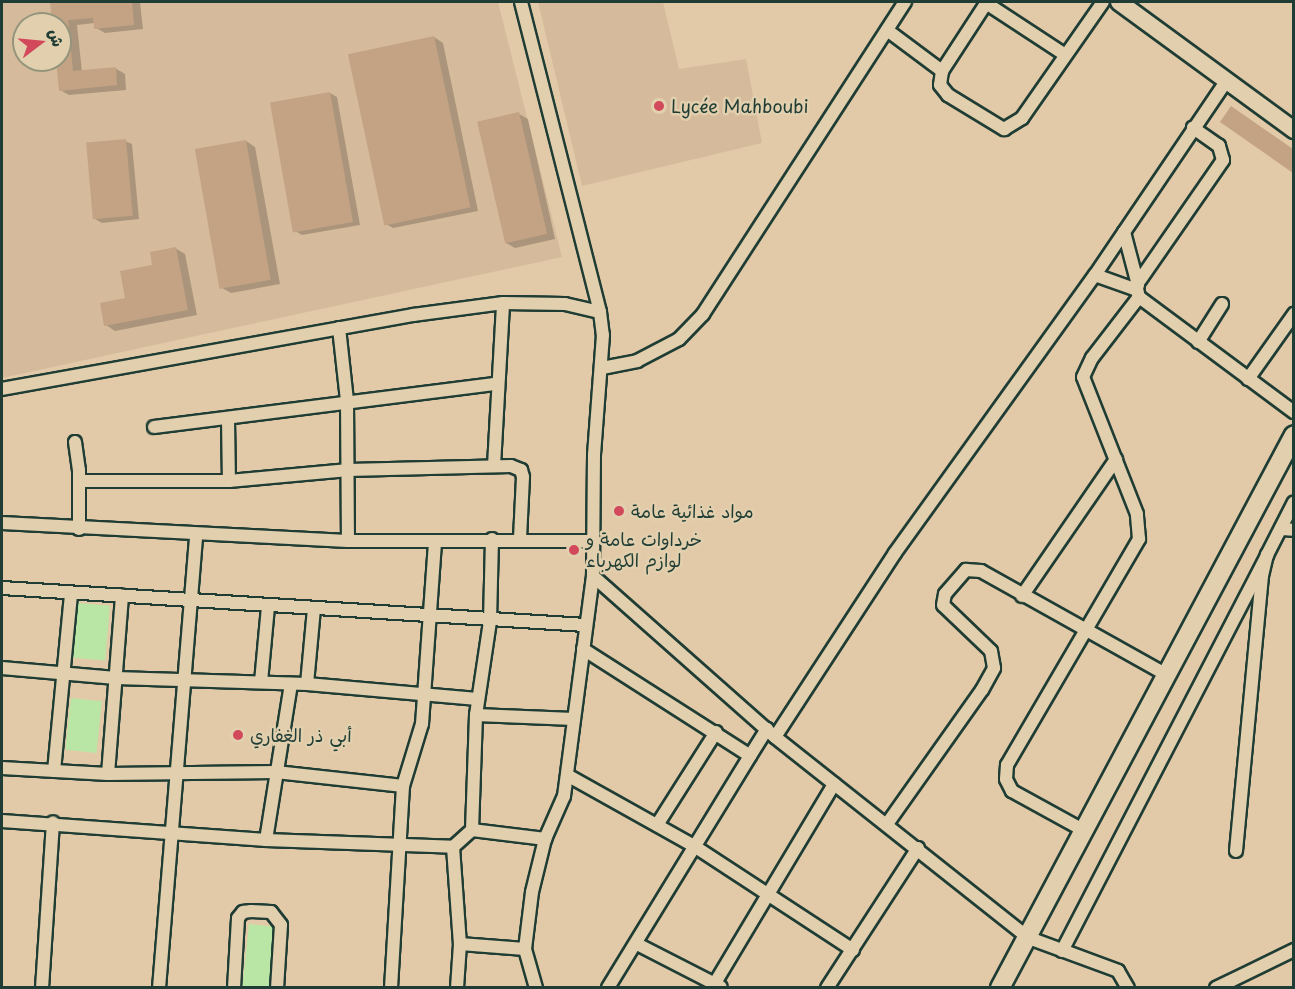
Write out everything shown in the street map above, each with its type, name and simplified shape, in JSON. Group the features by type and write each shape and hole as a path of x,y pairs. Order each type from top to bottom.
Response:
{"main road":[{"path":"1119,2 1293,130"},
{"path":"1000,987 1029,938 1083,830 1293,435"}],"street":[{"path":"522,2 600,312 602,368 591,541 593,576 567,775 564,796 545,839 532,892 525,949 536,987"},
{"path":"602,368 638,361 679,339 703,314 905,2"},
{"path":"1064,54 986,2 939,78 943,91 1004,129 1022,118 1102,2"},
{"path":"887,30 942,71"},
{"path":"608,987 637,944 750,756 771,733 895,553 1095,275 1227,80"},
{"path":"1083,830 1029,803 1012,791 1006,779 1007,765 1139,539 1137,514 1083,377 1092,358 1223,160 1219,146 1193,128"},
{"path":"1124,232 1138,289"},
{"path":"1095,275 1138,289 1198,342 1293,412"},
{"path":"2,389 339,328 503,303 565,304 600,312"},
{"path":"494,466 496,384 503,303"},
{"path":"1198,342 1222,304"},
{"path":"1248,379 1293,314"},
{"path":"339,328 347,401 348,541"},
{"path":"154,427 228,420 347,401 496,384"},
{"path":"228,420 229,481"},
{"path":"75,442 79,481 79,530"},
{"path":"1022,596 1116,459"},
{"path":"79,481 229,481 348,470 518,467 523,473 520,538"},
{"path":"1062,951 1267,555 1287,529 1293,502"},
{"path":"2,523 79,530 348,541 435,542 520,538 591,541"},
{"path":"159,987 172,832 174,775 187,679 196,536"},
{"path":"2,821 53,822 266,840 398,847 453,847 472,830 477,699 490,621 492,539"},
{"path":"391,987 403,786 422,724 435,542"},
{"path":"1236,851 1255,621 1267,555"},
{"path":"887,824 982,690 994,668 991,651 947,611 945,594 961,573 970,569 981,571 1085,632 1167,675"},
{"path":"593,576 771,733 1029,938 1118,970 1128,987"},
{"path":"2,588 490,621 585,625"},
{"path":"54,771 71,593"},
{"path":"108,774 122,596"},
{"path":"261,682 268,606"},
{"path":"307,684 314,609"},
{"path":"583,649 716,732 750,756"},
{"path":"2,668 116,678 307,684 477,699"},
{"path":"266,840 291,684"},
{"path":"476,716 574,719"},
{"path":"657,825 716,732"},
{"path":"2,768 174,775 276,772 403,786"},
{"path":"567,775 694,846 771,894 853,950"},
{"path":"637,944 716,986 834,784"},
{"path":"42,987 53,822"},
{"path":"472,830 545,839"},
{"path":"453,847 460,944 457,987"},
{"path":"827,987 918,848"},
{"path":"234,987 238,918 243,912 251,911 271,912 281,925 277,987"},
{"path":"460,944 525,949"},
{"path":"1217,987 1293,950"},
{"path":"1280,956 1293,961"}],"shaded area":[{"path":"2,2 498,2 562,257 2,378"},
{"name":"Lycée Mahboubi","path":"538,2 663,2 679,69 746,59 762,143 582,186"}],"green space":[{"path":"78,603 110,606 105,661 73,658"},
{"path":"71,698 102,701 96,753 66,750"},
{"path":"249,924 277,927 270,988 242,988"}],"building":[{"path":"50,2 132,2 134,25 94,29 93,18 72,20 72,12 51,12"},
{"path":"434,36 470,207 384,225 348,54"},
{"path":"72,61 73,71 116,67 117,85 59,91 57,72 72,72"},
{"path":"330,92 353,222 293,233 270,103"},
{"path":"1231,106 1293,149 1293,173 1220,122"},
{"path":"519,112 547,234 505,243 477,122"},
{"path":"126,139 133,216 93,219 86,142"},
{"path":"246,140 271,280 219,289 195,149"},
{"path":"176,247 188,310 104,326 100,303 125,298 120,271 152,265 150,252"}],"place":[{"name":"Lycée Mahboubi","path":"659,106"},
{"name":"مواد غذائية عامة","path":"619,511"},
{"name":"خرداوات عامة و لوازم الكهرباء","path":"574,550"},
{"name":"أبي ذر الغفاري","path":"238,735"}]}
